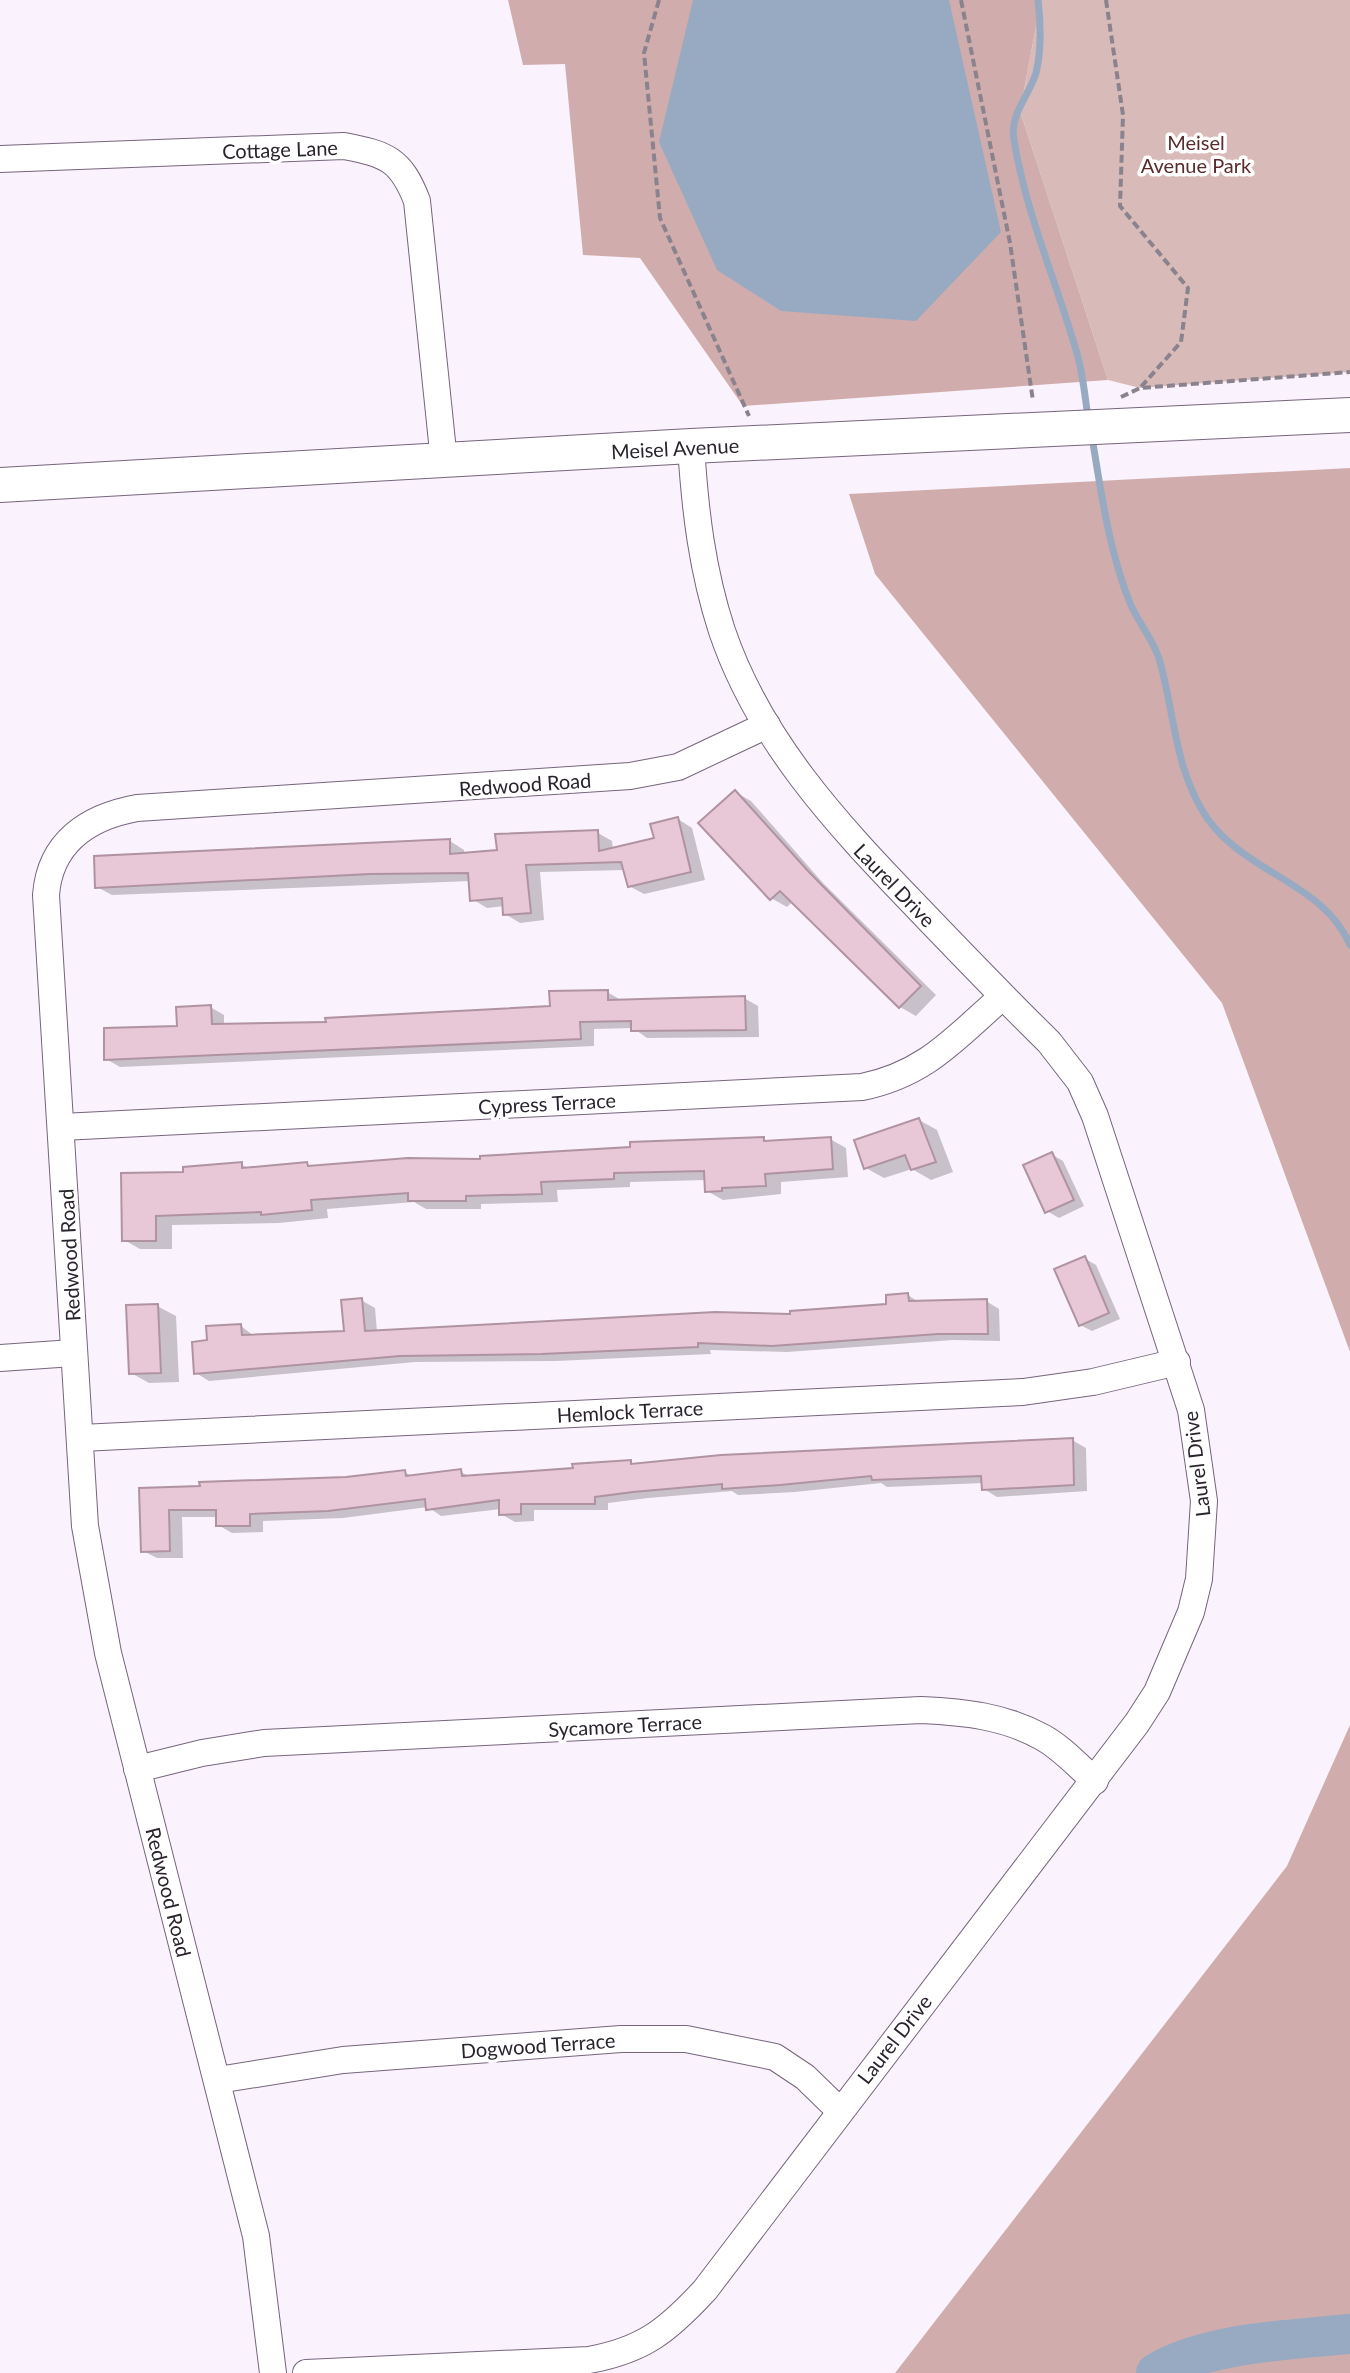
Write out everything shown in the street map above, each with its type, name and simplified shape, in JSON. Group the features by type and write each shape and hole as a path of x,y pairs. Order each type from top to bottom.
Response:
{"main road":[{"name":"Meisel Avenue","path":"0,485 691,446 1056,431 1121,413 1350,415"}],"street":[{"name":"Cottage Lane","path":"0,159 344,146 374,152 395,162 409,179 417,201 444,461"},
{"name":"Laurel Drive","path":"306,2373 589,2360 623,2354 654,2339 705,2290 839,2110 1095,1781 1157,1692 1191,1612 1199,1579 1204,1501 1191,1410 1095,1116 1080,1082 1049,1042 829,816 767,725 723,634 710,589 696,527 691,446"},
{"name":"Redwood Road","path":"273,2373 256,2236 108,1653 85,1526 46,895 48,871 59,851 94,821 137,808 630,776 678,767 767,725"},
{"name":"Cypress Terrace","path":"62,1127 862,1087 893,1081 921,1068 1002,997"},
{"path":"0,1358 73,1353"},
{"name":"Hemlock Terrace","path":"81,1438 1023,1392 1093,1382 1177,1362"},
{"name":"Sycamore Terrace","path":"137,1769 202,1753 264,1743 921,1710 967,1712 1001,1719 1045,1738 1095,1781"},
{"name":"Dogwood Terrace","path":"218,2080 343,2060 621,2039 686,2039 775,2057 805,2077 839,2110"}],"path":[{"path":"659,0 644,53 660,218 748,416"},
{"path":"961,0 1010,243 1033,401"},
{"path":"1106,0 1123,115 1120,206 1188,288 1181,342 1121,413"},
{"path":"1140,388 1350,372"}],"green space":[{"name":"Meisel Avenue Park","path":"1041,0 1350,0 1350,372 1140,388 1108,380 1020,111"}],"shaded area":[{"path":"508,0 1041,0 1020,111 1108,380 743,406 640,258 583,255 565,64 523,65"},
{"path":"1350,468 1350,1352 1222,1003 875,574 849,494"},
{"path":"1350,1725 1350,2373 895,2373 1287,1866"}],"water":[{"path":"693,0 949,0 1001,232 916,321 781,311 717,270 659,142"}],"building":[{"path":"735,790 808,871 921,986 899,1008 780,891 770,900 698,823"},
{"path":"678,817 691,872 628,887 621,862 526,865 531,913 503,915 502,898 470,901 468,873 370,874 95,888 94,856 450,839 450,854 497,850 495,834 598,830 599,851 654,838 650,824"},
{"path":"608,990 608,1000 745,996 746,1030 631,1031 631,1021 580,1022 581,1039 104,1060 104,1028 177,1026 176,1007 211,1005 212,1024 326,1022 325,1018 550,1006 549,991"},
{"path":"919,1118 936,1162 911,1170 905,1155 864,1169 854,1140"},
{"path":"764,1137 764,1141 831,1137 833,1169 765,1174 766,1186 722,1188 722,1191 705,1192 704,1171 614,1173 614,1179 541,1182 542,1194 466,1196 466,1201 408,1201 408,1193 311,1200 312,1210 261,1215 261,1212 156,1216 156,1241 122,1241 121,1173 183,1172 183,1167 242,1162 242,1168 408,1158 480,1159 480,1156 630,1147 630,1142"},
{"path":"1052,1152 1074,1200 1045,1213 1023,1165"},
{"path":"1085,1256 1109,1313 1079,1326 1054,1269"},
{"path":"908,1293 909,1301 987,1299 988,1334 938,1334 772,1346 698,1343 698,1347 541,1354 400,1356 194,1374 192,1342 207,1340 206,1326 241,1324 242,1335 344,1331 341,1300 362,1298 365,1331 715,1312 790,1314 790,1311 886,1304 886,1295"},
{"path":"158,1304 161,1373 129,1374 126,1305"},
{"path":"1073,1438 1074,1485 982,1490 981,1476 872,1480 871,1476 722,1489 722,1484 633,1492 595,1497 595,1504 521,1504 521,1514 499,1515 499,1500 426,1510 425,1499 328,1511 250,1514 250,1526 216,1526 216,1510 169,1510 170,1551 141,1552 139,1488 200,1486 199,1482 346,1477 405,1470 406,1476 461,1469 462,1476 573,1468 572,1464 631,1460 631,1464 721,1455"}],"waterway":[{"path":"1038,0 1038,64 1014,122 1014,140 1034,223 1078,357 1088,417"},
{"path":"1092,437 1116,563 1130,603 1158,654 1177,743 1196,800 1223,837 1322,907 1338,924 1350,945"},
{"path":"1156,2373 1177,2363 1225,2349 1350,2334"}]}
